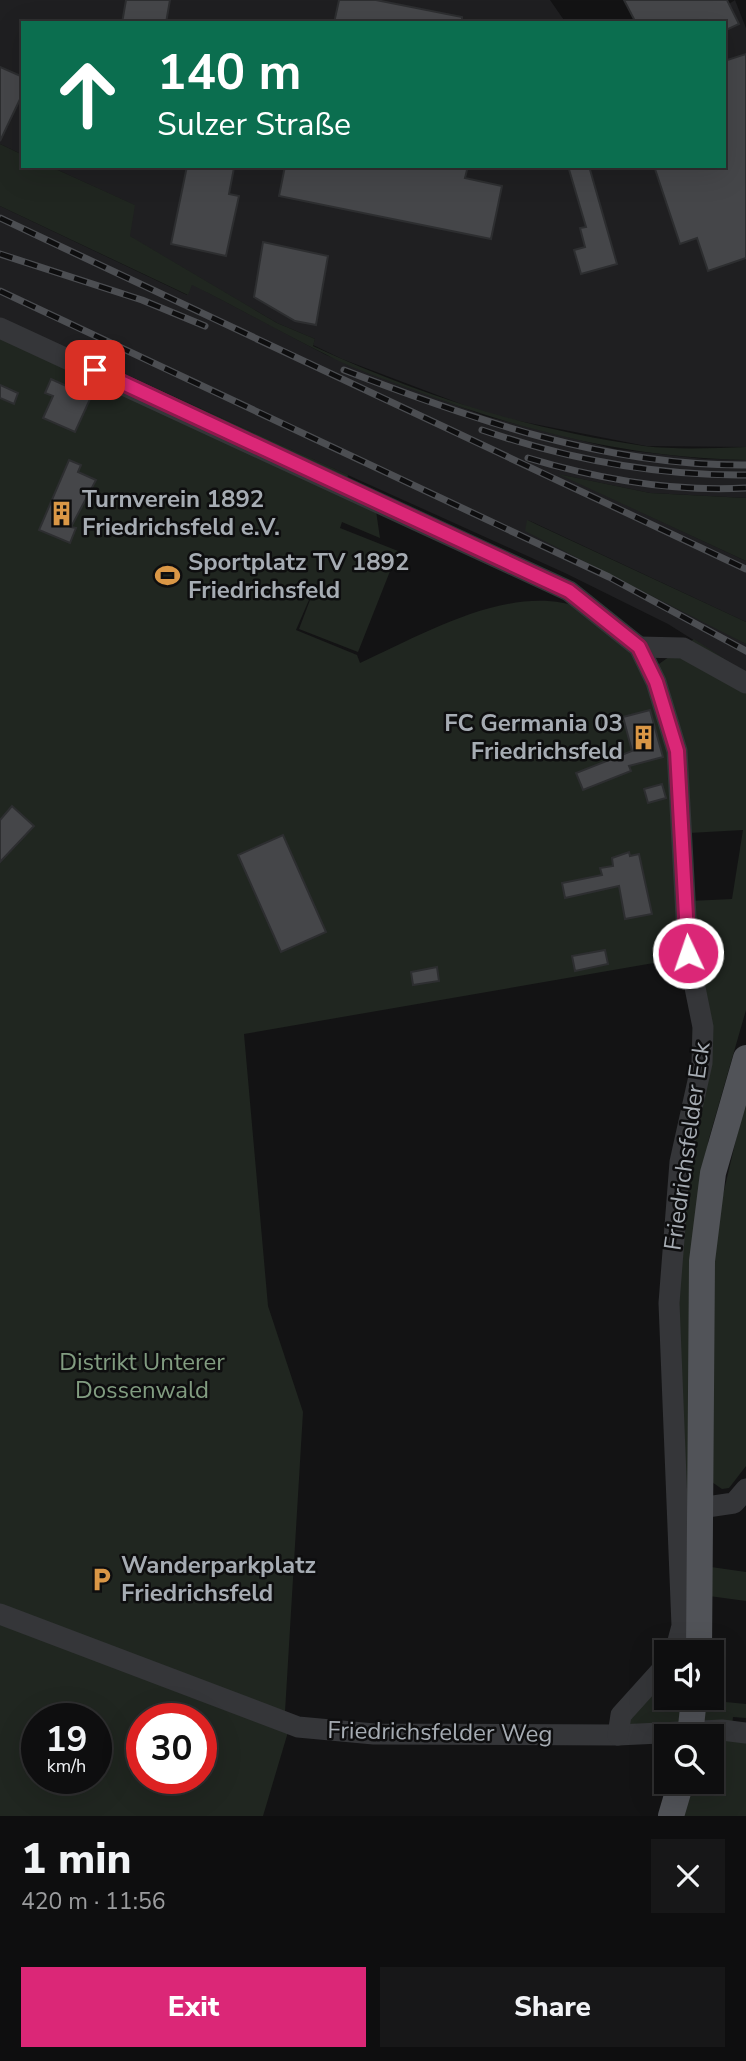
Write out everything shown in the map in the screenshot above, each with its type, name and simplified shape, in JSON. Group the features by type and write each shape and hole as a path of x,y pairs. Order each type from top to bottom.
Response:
{"main road":[{"path":"699,1640 702,1261 713,1173 746,1058"},
{"path":"671,1816 677,1794"}],"street":[{"path":"0,328 569,591 639,647 683,648 746,683"},
{"name":"Friedrichsfelder Eck","path":"639,647 656,682 677,751 688,953 703,1027 702,1063 680,1162 669,1303 682,1626 678,1640"},
{"path":"701,1507 734,1503 746,1489"},
{"name":"Friedrichsfelder Weg","path":"0,1614 298,1727 352,1734 654,1734"},
{"path":"618,1735 621,1716 654,1679"},
{"name":"Friedrichsfelder Weg","path":"724,1733 746,1733"}],"shaded area":[{"path":"0,0 550,0 565,21 21,21 21,154 0,144"},
{"path":"735,0 746,28 746,447 646,446 490,415 342,359 313,345 315,339 277,323 129,236 134,205 53,168 726,168 726,21 703,21"},
{"path":"0,206 187,295 192,284 326,355 485,416 615,449 704,459 746,460 746,498 650,493 562,475 746,561 746,622 528,520 746,644 746,673 668,624 565,573 0,318"}],"green space":[{"path":"0,144 21,154 21,168 53,168 135,205 130,236 277,323 315,339 313,346 353,364 434,395 559,431 644,446 746,447 746,460 618,448 536,430 455,405 346,364 192,285 188,295 0,206"},
{"name":"Distrikt Unterer Dossenwald","path":"0,318 348,475 345,492 375,504 380,538 342,522 340,528 398,551 358,652 299,629 318,579 296,630 357,655 360,663 469,615 528,601 556,602 593,614 618,637 645,674 694,639 746,673 746,1010 708,1142 690,1640 680,1640 673,1305 691,1129 694,956 244,1034 268,1306 303,1412 285,1712 288,1732 263,1816 0,1816","holes":["743,830 732,899 690,901 689,833"]},
{"path":"558,474 650,493 746,498 746,561"},
{"path":"527,520 746,622 746,644 525,531"},
{"path":"746,1097 746,1466 729,1488 722,1489 709,1480 714,1233"},
{"path":"711,1567 746,1572 746,1601 709,1596"},
{"path":"654,1688 654,1710 682,1710 680,1724 630,1725 630,1719"},
{"path":"724,1702 746,1704 746,1718 733,1717 732,1726 704,1722 705,1710 724,1710"},
{"path":"724,1736 746,1737 746,1816 681,1816 687,1794 724,1794"}],"building":[{"path":"126,0 170,0 166,21 122,21"},
{"path":"339,0 376,0 462,17 462,21 334,21"},
{"path":"624,0 727,0 739,24 726,30 726,21 635,21"},
{"path":"746,54 746,258 708,271 697,238 680,244 655,168 726,168 726,60"},
{"path":"0,67 21,76 21,97 0,141"},
{"path":"187,168 234,168 229,194 239,196 226,256 171,244"},
{"path":"285,168 468,168 465,178 502,186 491,239 279,196"},
{"path":"569,168 590,168 617,264 581,274 574,250 585,247 580,228 586,227"},
{"path":"263,242 328,256 316,325 295,321 254,297"},
{"path":"51,379 91,397 75,432 43,418 53,396 45,393"},
{"path":"0,385 18,393 14,404 0,398"},
{"name":"Turnverein 1892 Friedrichsfeld e.V.","path":"69,460 81,465 78,472 96,480 71,527 76,528 70,543 39,530"},
{"path":"650,710 663,757 629,766 631,771 583,790 576,773 632,751 623,717"},
{"path":"662,784 666,798 648,803 644,789"},
{"path":"12,806 34,826 0,862 0,820"},
{"path":"283,835 326,932 281,952 238,855"},
{"path":"629,852 630,856 639,854 652,914 625,919 619,886 565,898 562,883 602,875 600,868 613,866 612,858"},
{"path":"605,950 608,964 575,971 572,956"},
{"path":"437,967 439,981 413,985 411,972"}],"railway":[{"path":"0,218 746,569"},
{"path":"0,254 142,300 205,326"},
{"path":"0,291 609,577 746,651"},
{"path":"344,370 491,422 591,449 642,458 746,465"},
{"path":"482,430 546,449 612,464 712,475 746,475"},
{"path":"528,458 608,478 663,486 746,488"}],"place":[{"name":"Turnverein 1892 Friedrichsfeld e.V.","path":"62,513"},
{"name":"Sportplatz TV 1892 Friedrichsfeld","path":"168,576"},
{"name":"FC Germania 03 Friedrichsfeld","path":"643,737"},
{"name":"Wanderparkplatz Friedrichsfeld","path":"101,1579"}],"route":[{"path":"95,370 569,591 599,612 639,647 656,682 677,751 688,953"}]}
